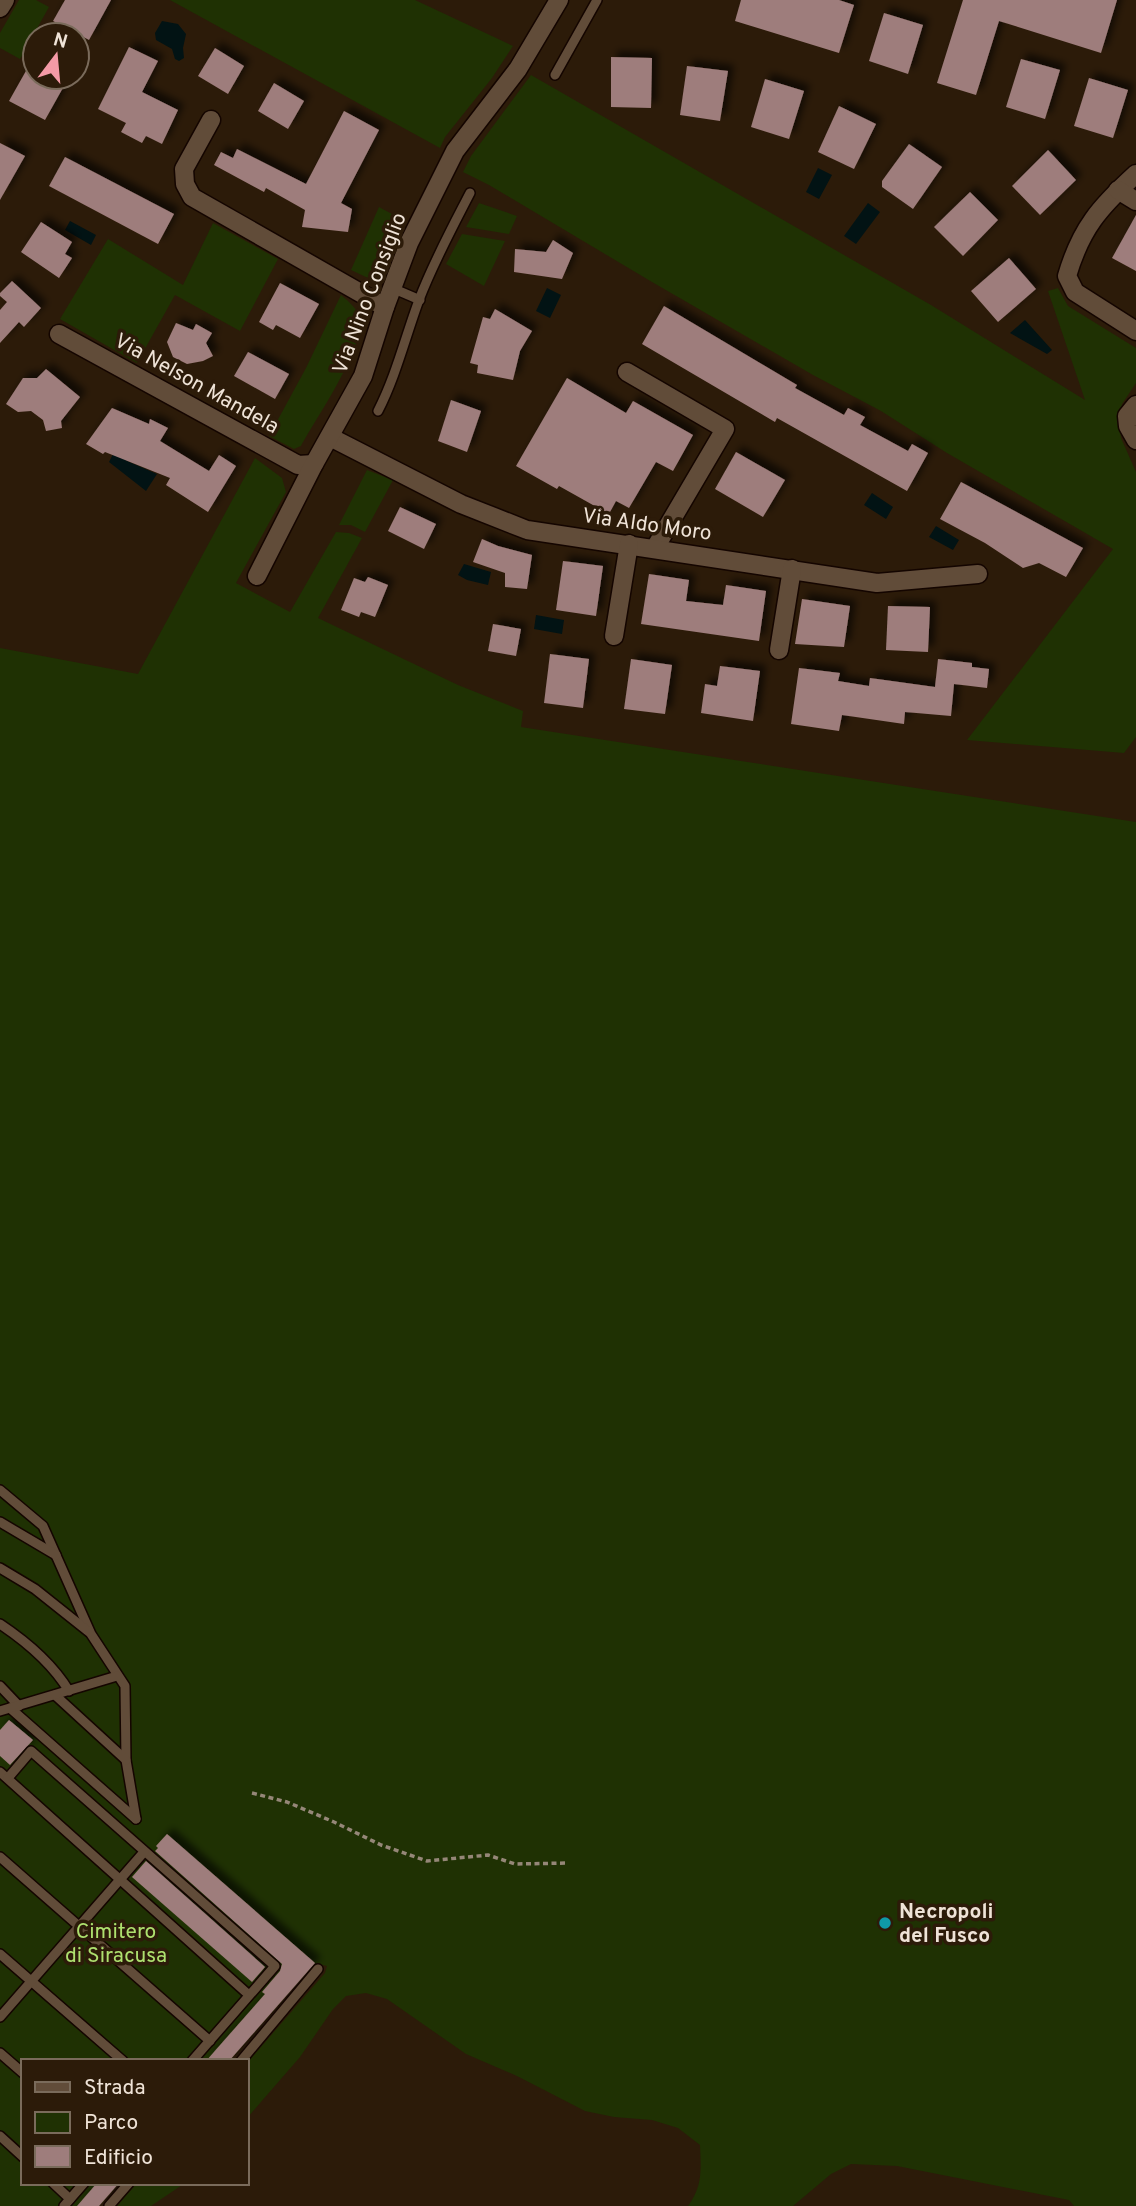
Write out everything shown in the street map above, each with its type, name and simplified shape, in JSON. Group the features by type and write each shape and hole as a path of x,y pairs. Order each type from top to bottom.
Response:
{"street":[{"path":"0,8 5,0"},
{"name":"Via Nino Consiglio","path":"257,576 363,376 409,243 455,151 519,69 559,0"},
{"path":"211,120 184,169 185,184 192,197 385,307"},
{"path":"1136,174 1096,212 1074,252 1067,276 1074,292 1136,331"},
{"path":"1118,190 1136,201"},
{"name":"Via Nelson Mandela","path":"60,334 298,465 314,464"},
{"path":"627,372 725,429 655,548"},
{"path":"1136,405 1128,416 1128,426 1136,440"},
{"name":"Via Aldo Moro","path":"330,437 461,504 527,530 877,583 978,574"},
{"path":"614,636 629,544"},
{"path":"779,650 792,569"}],"lane":[{"path":"555,75 596,0"},
{"path":"378,411 390,387 419,300 470,193"},
{"path":"392,288 419,300"},
{"path":"0,1492 43,1526 91,1634 125,1686 126,1760 136,1819 9,1709 0,1686"},
{"path":"0,1522 56,1555"},
{"path":"0,1568 35,1589 91,1634"},
{"path":"0,1624 24,1640 59,1675 69,1691"},
{"path":"9,1709 117,1676"},
{"path":"55,1695 126,1760"},
{"path":"194,2059 275,1966 31,1751 4,1775 249,1995"},
{"path":"0,2017 144,1852"},
{"path":"0,1857 211,2040"},
{"path":"0,1954 121,2059"},
{"path":"243,2059 318,1969"},
{"path":"0,2053 21,2071"},
{"path":"0,2136 21,2155"},
{"path":"54,2185 67,2203 82,2185"},
{"path":"109,2206 127,2185"}],"path":[{"path":"252,1793 287,1802 381,1845 427,1861 488,1855 514,1864 568,1863"}],"green space":[{"path":"19,0 36,0 49,7 41,21 21,21 20,59 0,48 0,33"},
{"path":"170,0 415,0 513,46 492,78 445,137 440,148"},
{"path":"531,75 931,305 1085,400 1048,291 1058,288 1068,306 1136,348 1136,383 1122,404 1119,424 1121,438 1136,472 1136,737 1124,753 967,740 1113,549 947,453 881,411 813,375 463,172 471,156"},
{"path":"479,203 517,216 509,234 466,227"},
{"path":"379,207 403,220 381,272 368,278 351,270"},
{"path":"213,223 278,259 240,331 175,295 137,363 60,319 108,239 183,285"},
{"path":"462,234 505,241 484,286 446,264"},
{"path":"341,295 358,313 359,334 337,384 301,446 294,449 269,436"},
{"name":"Cimitero di Siracusa","path":"255,458 282,478 286,492 236,583 290,612 336,532 362,538 318,618 458,685 523,711 521,727 1136,822 1136,2206 1074,2206 1069,2200 897,2166 851,2164 831,2174 793,2206 688,2206 699,2184 700,2145 678,2128 652,2120 585,2111 517,2076 466,2054 387,1999 366,1993 346,1996 333,2009 300,2057 248,2117 248,2062 325,1973 327,1966 315,1963 231,2059 21,2059 21,2185 117,2185 99,2206 0,2206 0,648 138,674"},
{"path":"367,470 393,480 365,532 351,525 339,525"},
{"path":"135,2185 182,2185 151,2206 117,2206"}],"shaded area":[{"path":"162,21 178,24 186,34 184,58 179,61 175,59 172,49 156,40 155,33"},
{"path":"818,168 832,175 819,199 806,192"},
{"path":"868,203 880,212 856,244 844,236"},
{"path":"70,221 96,235 91,245 65,230"},
{"path":"547,288 561,295 550,318 536,311"},
{"path":"1025,320 1052,350 1047,354 1010,333"},
{"path":"114,452 157,474 146,491 109,462"},
{"path":"872,493 893,507 886,519 864,505"},
{"path":"936,526 959,540 953,550 929,537"},
{"path":"464,564 491,572 488,585 458,575"},
{"path":"536,615 564,620 562,634 534,629"}],"building":[{"path":"65,0 111,0 91,36 91,21 53,21"},
{"path":"741,0 839,0 854,5 839,53 735,21"},
{"path":"963,0 1117,0 1101,53 999,21 976,95 937,83"},
{"path":"884,13 923,25 908,74 869,61"},
{"path":"129,47 158,61 142,92 178,110 162,144 146,136 142,143 121,132 126,123 98,109"},
{"path":"215,48 244,66 228,94 198,76"},
{"path":"611,57 652,58 651,108 611,107"},
{"path":"1021,59 1060,70 1045,119 1006,107"},
{"path":"687,66 728,71 720,121 680,115"},
{"path":"1089,78 1128,90 1113,138 1074,126"},
{"path":"765,79 804,91 789,139 751,127"},
{"path":"21,80 21,91 61,91 45,120 9,101"},
{"path":"274,83 304,101 288,129 258,111"},
{"path":"839,106 876,124 854,169 818,152"},
{"path":"344,111 379,130 341,203 352,209 348,232 302,227 305,210 266,188 264,192 214,165 221,152 233,158 237,149 306,184"},
{"path":"0,143 25,156 0,200"},
{"path":"909,144 942,167 913,209 882,187 882,181"},
{"path":"1048,150 1076,180 1040,215 1012,186"},
{"path":"65,157 174,214 158,244 49,186"},
{"path":"970,192 998,220 963,256 934,227"},
{"path":"1136,215 1136,271 1112,258"},
{"path":"41,222 72,242 65,254 72,258 59,278 21,252"},
{"path":"553,240 573,253 562,279 514,272 515,249 546,252"},
{"path":"1009,258 1036,289 998,322 971,291"},
{"path":"12,281 41,308 24,327 19,322 0,343 0,310 7,302 0,293"},
{"path":"280,283 319,304 300,338 276,325 273,330 259,322"},
{"path":"664,306 797,385 795,388 844,415 848,408 865,417 860,425 908,451 912,444 928,453 907,491 777,418 775,422 642,344"},
{"path":"495,309 532,331 520,351 513,380 477,373 478,365 470,363 483,317 490,319"},
{"path":"176,323 193,330 196,324 212,333 206,343 213,356 187,364 173,357 167,342"},
{"path":"248,352 289,374 275,399 234,376"},
{"path":"46,369 80,397 61,421 62,428 46,431 43,420 31,411 18,412 6,404 23,378 37,378"},
{"path":"567,378 626,413 633,401 693,435 673,471 656,462 629,508 616,501 609,514 516,466"},
{"path":"451,400 481,411 467,452 438,441"},
{"path":"112,408 149,424 150,419 168,428 160,441 209,471 219,455 236,466 208,512 166,485 170,478 105,452 103,454 86,444"},
{"path":"736,452 785,480 763,517 715,489"},
{"path":"961,482 1083,548 1066,577 1039,563 1023,568 985,543 940,519"},
{"path":"400,507 436,524 424,549 388,531"},
{"path":"482,539 532,555 527,589 505,587 505,573 473,562"},
{"path":"563,561 603,566 596,616 556,610"},
{"path":"649,574 689,580 686,601 723,605 726,585 766,591 759,641 641,624"},
{"path":"368,577 388,585 375,617 361,612 359,617 341,610 354,578 365,582"},
{"path":"802,599 850,606 844,647 795,644"},
{"path":"888,606 930,607 928,652 886,650"},
{"path":"493,624 521,629 516,656 488,651"},
{"path":"550,654 589,659 583,708 544,703"},
{"path":"631,659 672,665 665,714 624,709"},
{"path":"938,659 972,663 972,667 989,669 987,688 954,684 951,716 905,712 904,724 842,715 839,731 791,724 799,668 840,673 838,681 869,686 870,678 935,687"},
{"path":"720,666 760,671 753,721 701,713 705,684 717,686"},
{"path":"9,1720 33,1740 10,1765 0,1756 0,1730"},
{"path":"167,1834 315,1963 231,2059 208,2059 265,1994 262,1992 280,1971 282,1964 155,1851 158,1848 156,1846"},
{"path":"146,1861 265,1967 252,1982 132,1877"},
{"path":"95,2185 117,2185 99,2206 77,2206"}],"place":[{"name":"Necropoli del Fusco","path":"885,1923"}]}
